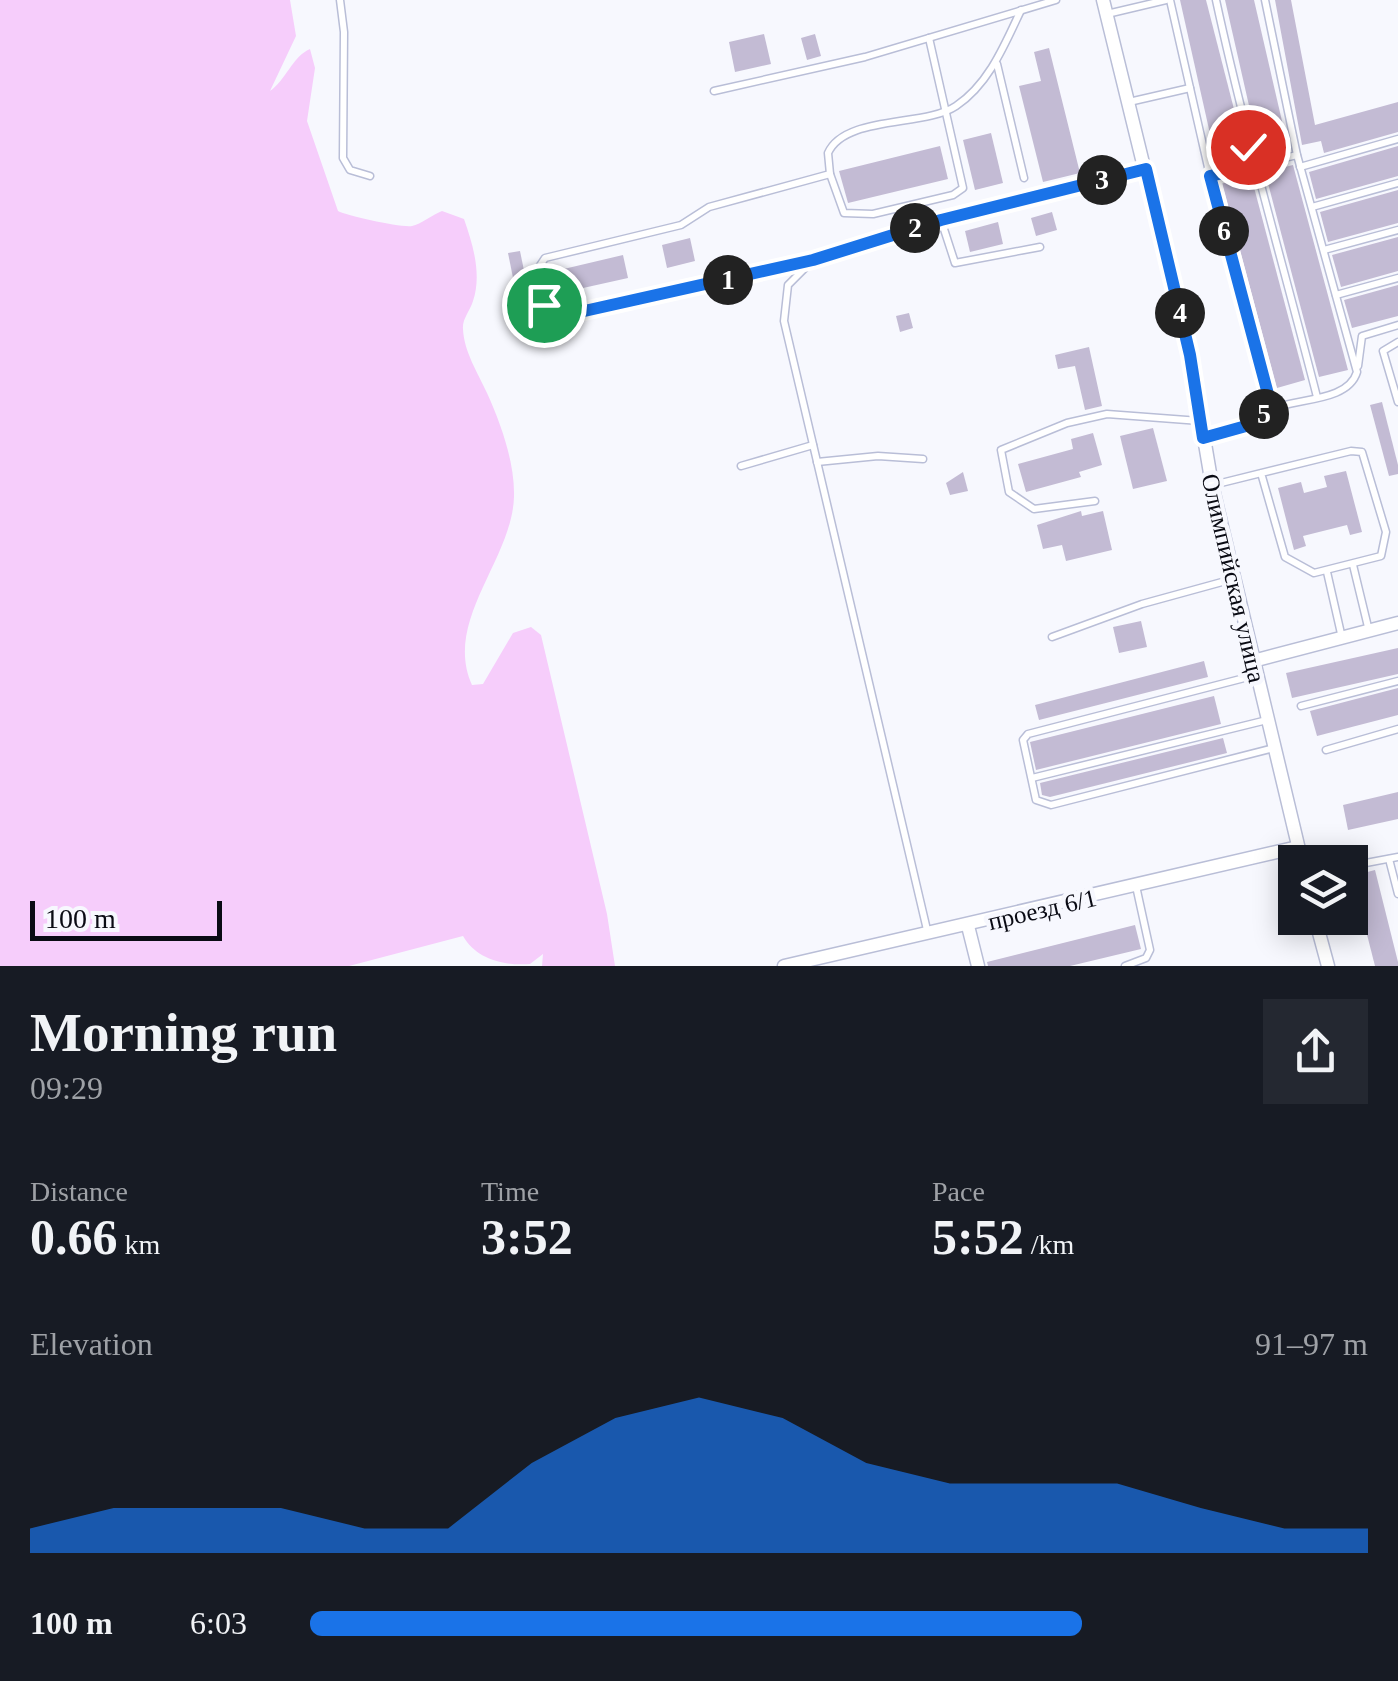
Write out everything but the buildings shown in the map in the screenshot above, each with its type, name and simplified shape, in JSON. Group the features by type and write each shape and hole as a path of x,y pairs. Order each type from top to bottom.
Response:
{"street":[{"name":"Олимпийская улица","path":"1105,7 1190,355 1232,579 1298,845"},
{"path":"1254,668 1398,623"},
{"name":"проезд 6/1","path":"784,966 821,962 1278,852"},
{"path":"968,926 978,966"},
{"path":"1320,935 1328,966"}],"lane":[{"path":"340,0 344,32 343,158 350,170 370,176"},
{"path":"714,91 929,38 1056,0"},
{"path":"1105,7 1168,0 1272,409"},
{"path":"1216,0 1254,166 1317,397"},
{"path":"1265,0 1300,168 1357,372"},
{"path":"929,38 947,111 964,183 958,193 874,214 844,213 830,174 828,152 837,139 947,111 962,102 997,63 1021,10"},
{"path":"997,63 1024,178"},
{"path":"1129,102 1190,88"},
{"path":"1300,168 1398,139"},
{"path":"1210,176 1297,155"},
{"path":"830,174 709,207 681,225 551,256 540,262 537,270 547,311 562,316 813,260 941,220 1146,169"},
{"path":"1312,207 1398,183"},
{"path":"941,220 956,263 1040,246"},
{"path":"1324,250 1398,230"},
{"path":"813,260 788,285 782,310 928,935"},
{"path":"1336,295 1398,278"},
{"path":"1203,438 1246,426 1272,409 1345,389 1357,372 1362,336 1398,325"},
{"path":"1398,342 1383,351 1398,402"},
{"path":"1095,501 1042,510 1015,499 1008,492 1001,450 1067,423 1108,414 1170,422 1200,420"},
{"path":"741,466 813,444"},
{"path":"1212,485 1352,450 1362,452 1387,537 1381,556 1326,572 1308,571 1281,553 1261,473"},
{"path":"818,462 878,456 923,459"},
{"path":"1353,565 1369,631"},
{"path":"1326,572 1342,638"},
{"path":"1052,637 1142,604 1232,579"},
{"path":"1254,668 1028,734 1023,740 1036,800 1051,805 1274,748"},
{"path":"1301,706 1398,681"},
{"path":"1032,778 1267,720"},
{"path":"1326,750 1398,729"},
{"path":"1368,863 1394,858 1398,894"},
{"path":"1125,966 1142,961 1150,950 1136,886"}],"shaded area":[{"path":"0,0 290,0 296,36 270,91 310,49 315,68 307,121 338,211 406,226 442,211 464,219 477,280 464,322 464,338 502,431 510,457 514,497 503,544 472,614 465,661 472,685 483,684 513,633 531,627 541,635 607,914 615,966 542,966 543,954 530,964 510,964 483,955 463,936 349,966 0,966"}],"route":[{"path":"544,305 551,314 562,316 676,292 813,260 941,220 1146,169 1190,355 1203,438 1246,426 1272,409 1210,176 1254,166 1248,147"}]}
